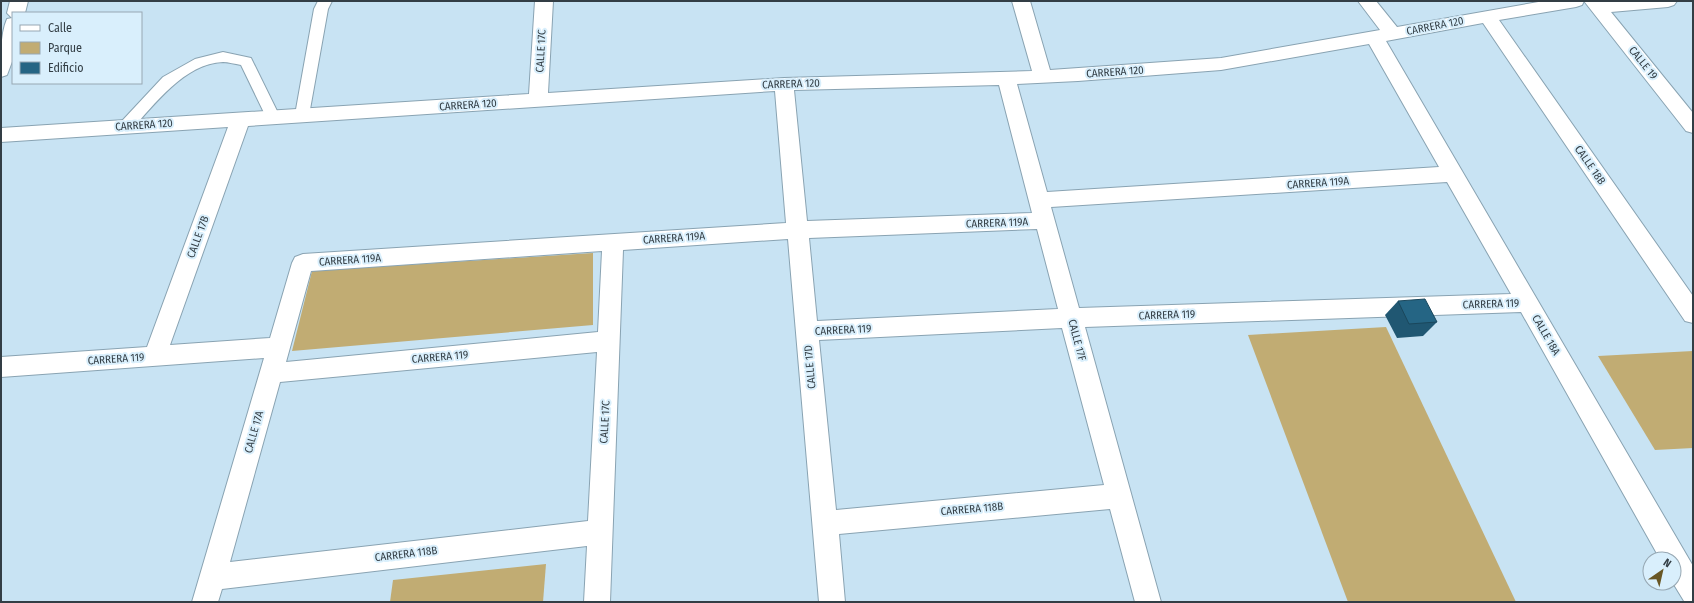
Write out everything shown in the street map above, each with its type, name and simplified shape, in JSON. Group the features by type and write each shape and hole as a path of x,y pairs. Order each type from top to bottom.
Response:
{"street":[{"path":"16,12 19,1"},
{"name":"CALLE 17C","path":"538,100 544,1"},
{"path":"1021,1 1043,76"},
{"name":"CALLE 18A","path":"1367,1 1453,174 1693,592"},
{"name":"CARRERA 120","path":"1,134 784,84 1078,75 1221,64 1551,3 1576,1"},
{"path":"1596,4 1668,1"},
{"name":"CALLE 19","path":"1596,4 1693,126"},
{"name":"CALLE 18B","path":"1487,16 1693,314"},
{"path":"1,71 12,27"},
{"name":"CALLE 17F","path":"1006,78 1148,602"},
{"name":"CALLE 17D","path":"784,84 832,602"},
{"name":"CALLE 17B","path":"155,356 241,119"},
{"name":"CARRERA 119A","path":"303,263 798,230 1453,174"},
{"name":"CALLE 17C","path":"597,602 613,242"},
{"name":"CALLE 17A","path":"205,602 303,263"},
{"name":"CARRERA 119","path":"807,332 1070,318 1527,303"},
{"name":"CARRERA 119","path":"271,373 609,341"},
{"name":"CARRERA 119","path":"1,368 279,347"},
{"name":"CARRERA 118B","path":"825,523 1119,496"},
{"name":"CARRERA 118B","path":"212,577 600,532"}],"lane":[{"path":"302,115 321,9 325,1"},
{"path":"126,126 168,81 200,62 223,57 246,61 273,117"}],"green space":[{"path":"593,253 593,325 292,351 312,271"},
{"path":"1386,327 1516,602 1348,602 1248,335"},
{"path":"1693,351 1693,448 1655,450 1598,356"},
{"path":"546,564 543,602 390,602 393,580"}],"building":[{"path":"1425,299 1437,322 1409,324 1398,301"}]}
